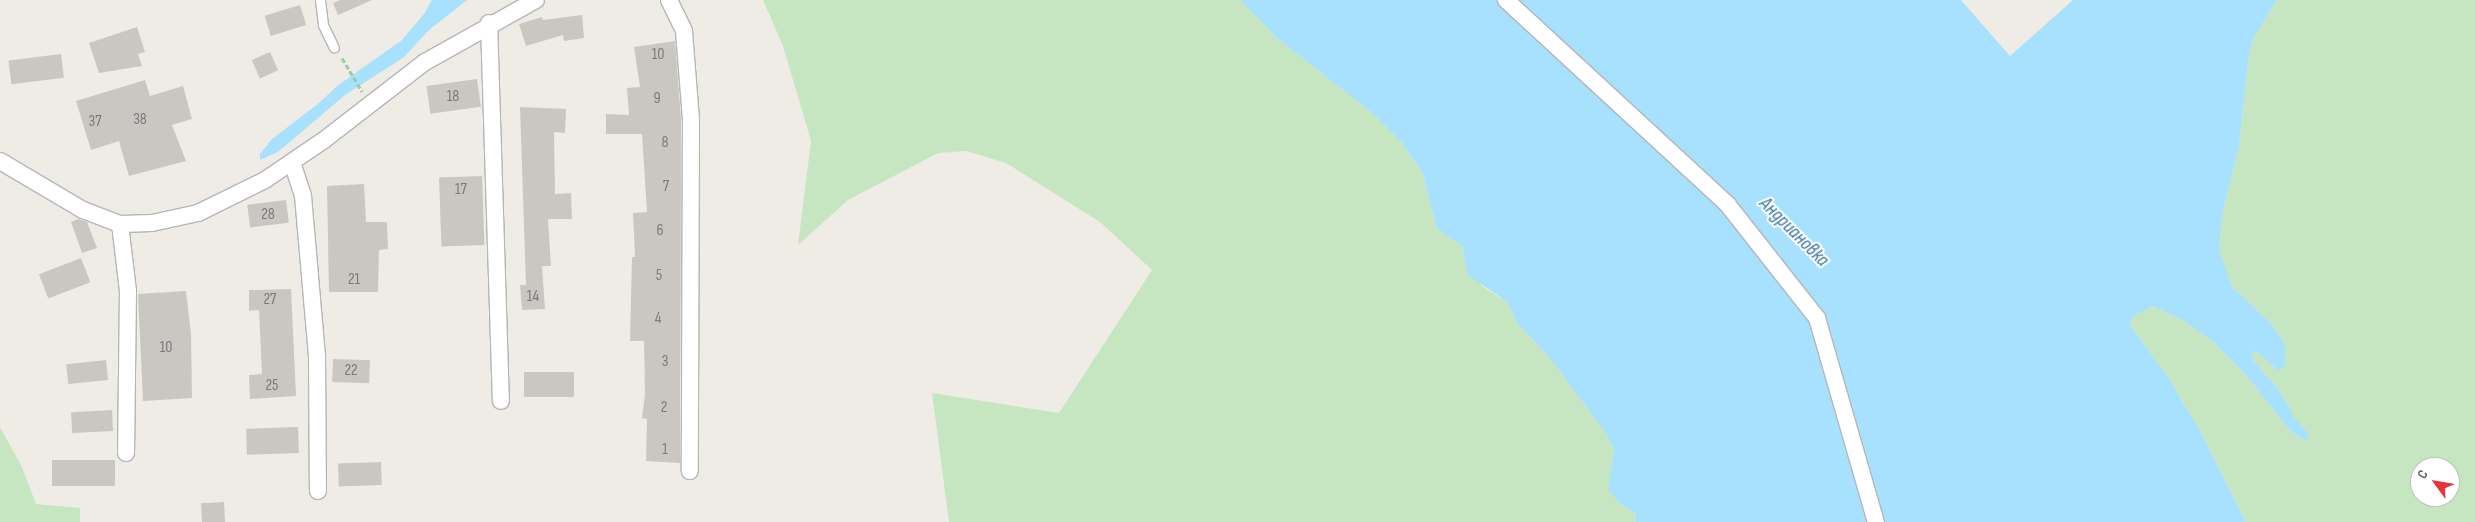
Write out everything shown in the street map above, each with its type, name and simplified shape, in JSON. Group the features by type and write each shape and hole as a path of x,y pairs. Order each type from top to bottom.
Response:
{"street":[{"path":"0,161 82,210 120,224 152,223 198,213 266,180 425,62 489,24 536,0"},
{"path":"669,0 684,31 691,120 690,471"},
{"path":"1506,0 1728,205 1817,318 1876,522"},
{"path":"489,24 501,400"},
{"path":"292,162 303,196 317,357 318,491"},
{"path":"120,224 128,292 126,453"}],"lane":[{"path":"320,0 323,25 334,48"}],"path":[{"path":"348,66 362,92"}],"green space":[{"path":"763,0 1240,0 1277,38 1371,112 1402,143 1422,172 1437,229 1462,246 1466,264 1483,287 1507,302 1518,324 1548,356 1605,432 1614,449 1611,468 1619,503 1635,513 1636,522 949,522 932,393 1059,413 1152,270 1100,222 1006,163 966,151 938,153 848,200 798,245 811,141 783,46"},
{"path":"2277,0 2475,0 2475,522 2246,522 2202,434 2168,377 2130,325 2132,317 2153,306 2186,322 2213,342 2246,375 2291,432 2306,441 2280,391 2253,360 2251,351 2260,354 2278,371 2285,366 2285,344 2269,321 2232,287 2219,249 2223,210 2239,147 2249,53 2253,39"},
{"path":"0,427 22,467 36,504 80,508 80,522 0,522"}],"water":[{"path":"432,0 467,0 429,30 403,58 345,95 278,152 260,160 260,154 272,139 319,103 337,86 402,40 424,14"},
{"name":"Андриановка","path":"1240,0 1961,0 2010,56 2073,0 2277,0 2253,39 2249,53 2239,147 2223,210 2219,249 2232,287 2269,321 2285,344 2285,366 2278,371 2260,354 2252,351 2253,360 2280,391 2295,419 2309,434 2306,441 2291,432 2246,375 2213,342 2186,322 2153,306 2132,317 2130,325 2168,377 2202,434 2246,522 1636,522 1635,513 1619,503 1608,489 1614,449 1605,432 1548,356 1518,324 1507,302 1468,275 1462,246 1437,229 1422,172 1402,143 1371,112 1277,38"}],"building":[{"path":"340,0 372,0 338,15 333,3"},
{"path":"300,5 306,25 271,36 265,16"},
{"path":"582,15 584,38 564,41 563,35 526,46 519,24 542,17 543,20"},
{"path":"137,27 145,52 138,54 142,66 99,73 89,43"},
{"path":"675,41 681,120 680,463 646,461 647,419 642,418 645,394 644,341 630,341 632,257 635,257 633,213 647,212 642,134 606,134 606,114 629,115 627,88 640,87 634,47"},
{"path":"270,52 278,70 260,78 252,60"},
{"path":"61,54 64,78 11,84 8,60"},
{"path":"477,79 481,107 430,114 426,86"},
{"path":"145,80 150,96 183,86 192,119 172,125 186,161 129,176 119,141 91,150 76,101"},
{"path":"520,107 566,109 565,133 554,132 555,194 571,193 572,219 548,219 551,266 542,266 545,309 522,310 520,285 526,285"},
{"path":"482,176 484,245 441,246 439,178"},
{"path":"364,184 366,222 387,222 388,249 379,250 378,292 329,292 327,186"},
{"path":"286,200 289,223 250,228 247,205"},
{"path":"78,219 87,222 97,248 82,253 71,222"},
{"path":"81,258 90,282 48,298 39,274"},
{"path":"291,289 296,396 250,399 249,375 262,374 259,310 249,311 249,290"},
{"path":"186,291 191,334 192,398 143,401 138,294"},
{"path":"333,359 370,360 369,383 332,382"},
{"path":"106,360 108,380 68,384 66,364"},
{"path":"524,372 574,372 574,397 524,397"},
{"path":"112,410 113,431 72,433 71,412"},
{"path":"298,427 299,453 247,455 246,429"},
{"path":"52,460 115,460 115,486 52,486"},
{"path":"381,462 382,485 339,486 338,464"},
{"path":"224,502 225,522 202,522 201,503"}]}
